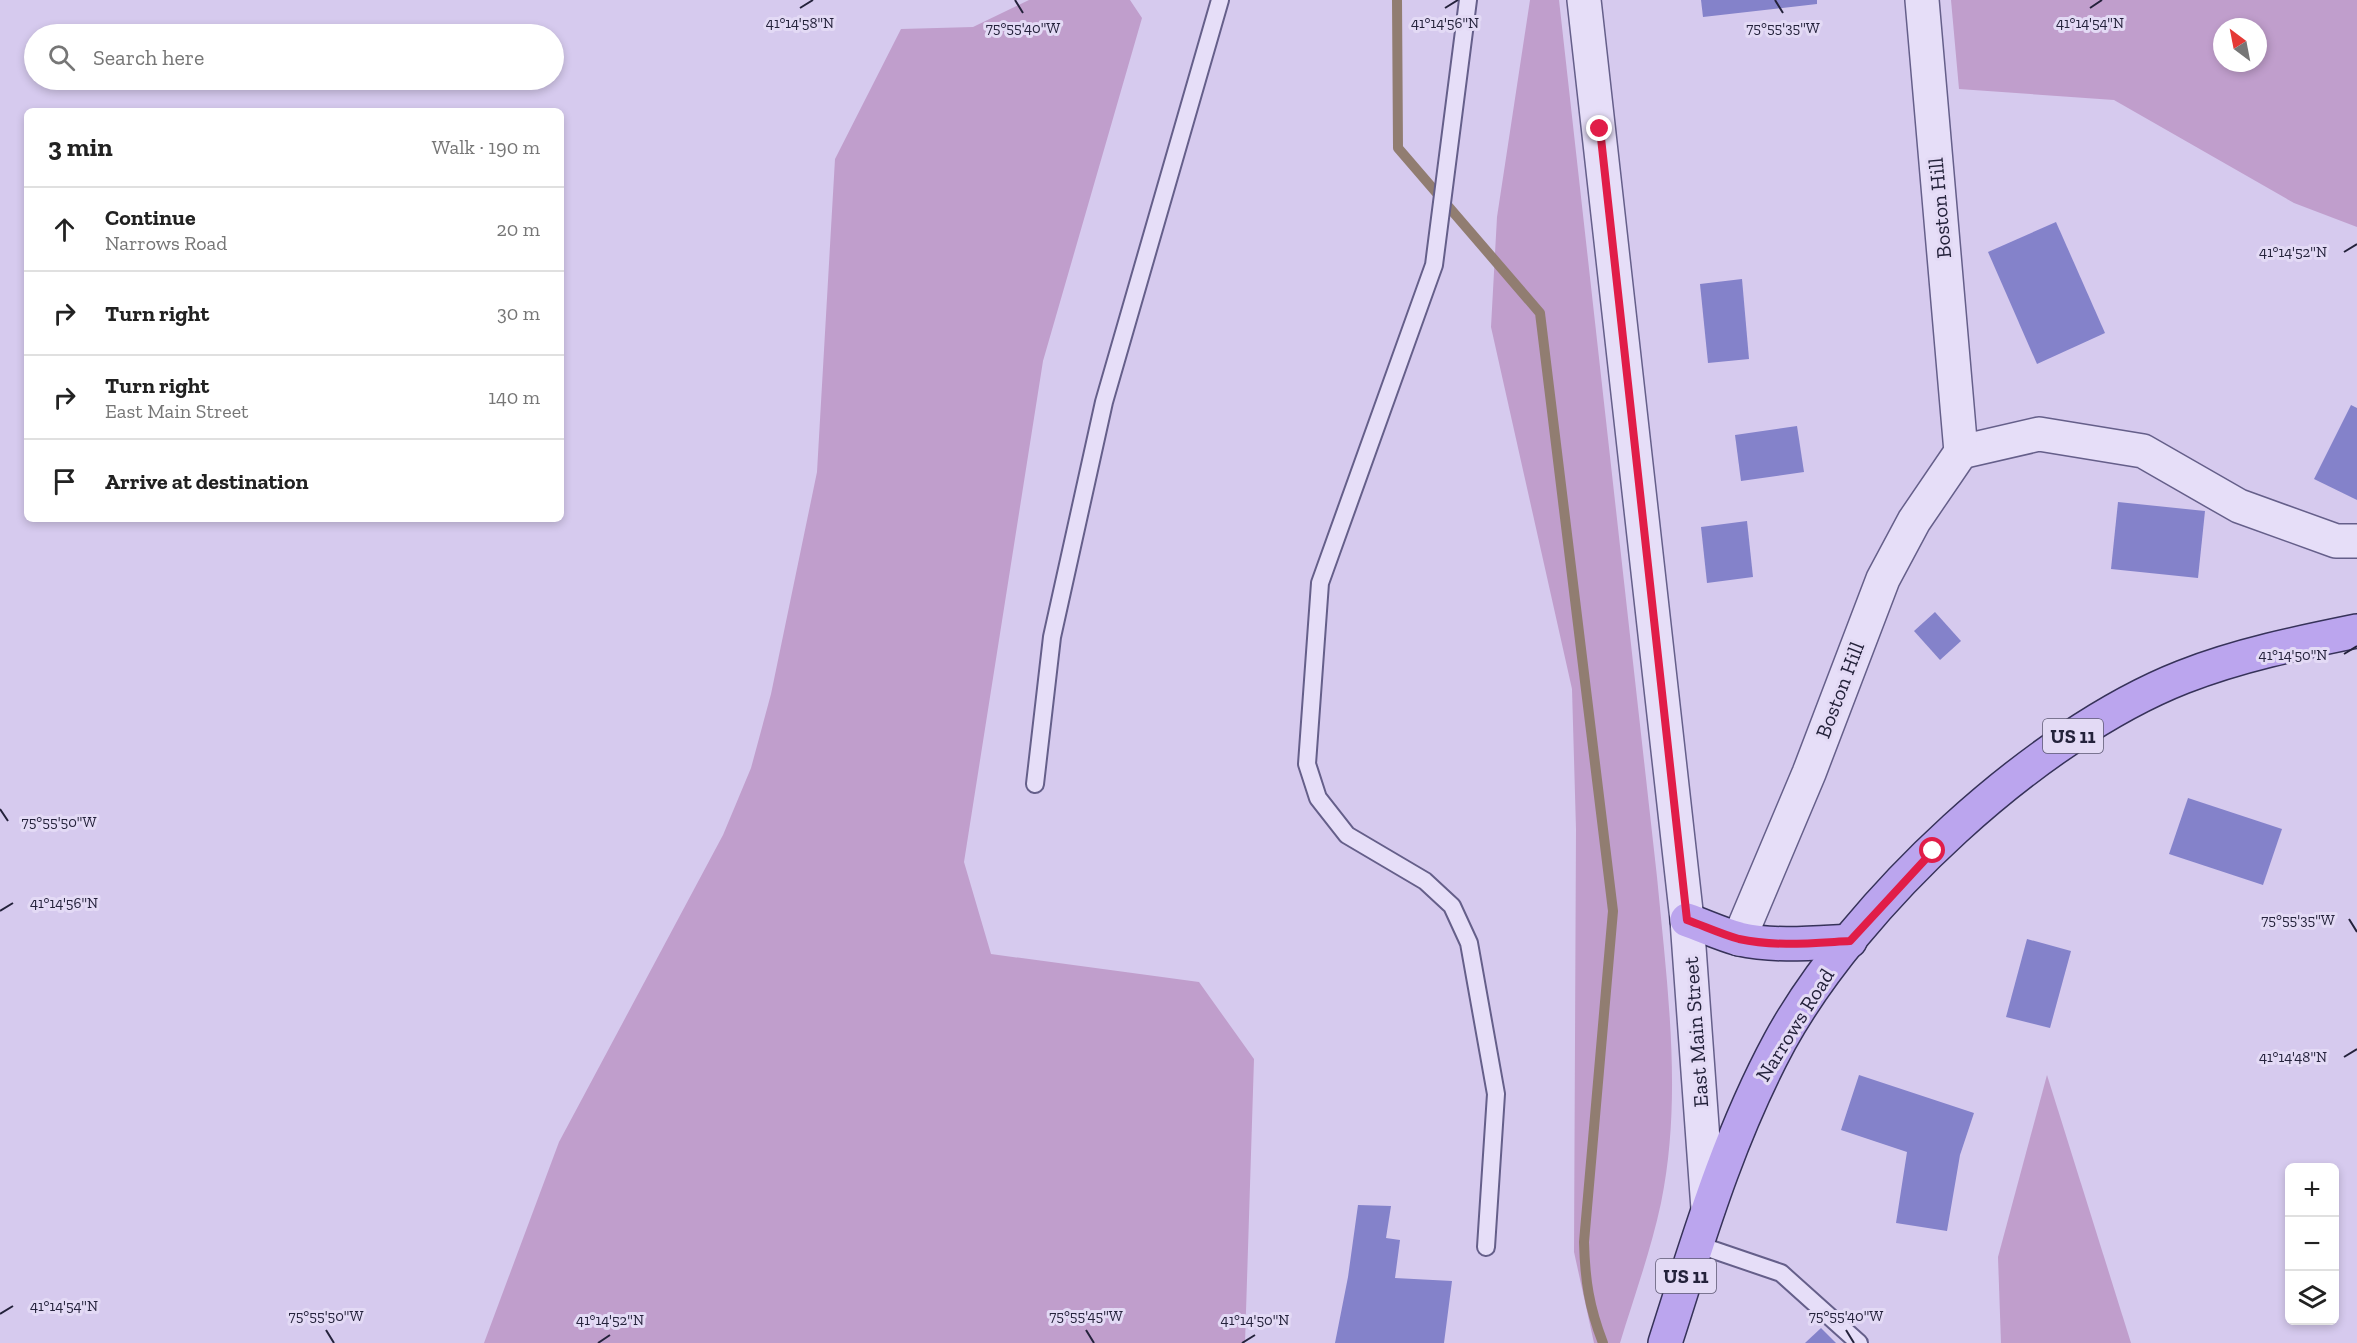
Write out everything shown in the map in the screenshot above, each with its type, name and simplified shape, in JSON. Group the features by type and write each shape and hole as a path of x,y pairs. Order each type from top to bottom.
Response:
{"main road":[{"name":"Narrows Road","path":"1708,1209 1729,1148 1781,1040 1814,988 1850,941 1933,851 1977,810 2022,772 2074,735 2129,703 2182,678 2240,658 2300,642 2357,631"},
{"path":"1687,920 1739,939 1789,944 1850,941"},
{"name":"East Main Street","path":"1665,1343 1708,1209"}],"street":[{"name":"East Main Street","path":"1584,0 1687,920 1708,1209"},
{"name":"Boston Hill","path":"1739,939 1809,773 1883,579 1914,521 1961,452 1922,0"},
{"path":"1961,452 2038,434 2143,452 2239,506 2336,541 2357,541"}],"lane":[{"path":"1035,784 1052,637 1104,402 1220,0"},
{"path":"1468,0 1434,265 1320,583 1307,764 1318,798 1347,835 1425,881 1452,906 1468,943 1496,1094 1486,1247"},
{"path":"1696,1244 1781,1273 1859,1343"}],"shaded area":[{"path":"1029,0 1130,0 1142,18 1043,361 964,862 991,954 1199,982 1254,1059 1245,1343 484,1343 559,1142 723,835 751,768 771,694 817,472 835,159 901,29 973,27"},
{"path":"1530,0 1559,0 1657,877 1671,1040 1671,1122 1668,1163 1652,1238 1620,1343 1594,1343 1574,1252 1576,829 1572,689 1491,327 1497,217"},
{"path":"1951,0 2357,0 2357,227 2294,203 2114,100 1959,89"},
{"path":"2047,1075 2131,1343 2001,1343 1998,1257"}],"building":[{"path":"1701,0 1817,0 1817,4 1703,17"},
{"path":"2056,222 2105,333 2037,364 1988,252"},
{"path":"1742,279 1749,359 1708,363 1700,284"},
{"path":"2351,405 2357,408 2357,500 2314,479"},
{"path":"1797,426 1804,472 1741,481 1735,435"},
{"path":"2118,502 2205,511 2198,578 2111,569"},
{"path":"1747,521 1753,577 1707,583 1701,527"},
{"path":"1935,612 1961,641 1940,660 1914,631"},
{"path":"2188,798 2282,829 2263,885 2169,854"},
{"path":"2027,939 2071,951 2050,1028 2006,1017"},
{"path":"1859,1075 1974,1113 1960,1155 1947,1231 1896,1223 1907,1152 1841,1130"},
{"path":"1358,1205 1391,1206 1386,1238 1400,1240 1395,1278 1452,1281 1444,1343 1335,1343 1348,1277"},
{"path":"1821,1328 1836,1343 1805,1343"}],"waterway":[{"path":"1397,0 1398,148 1540,313 1613,911 1584,1242 1589,1293 1603,1343"}],"route":[{"path":"1600,129 1687,920 1739,939 1763,943 1850,941 1933,851"}]}
